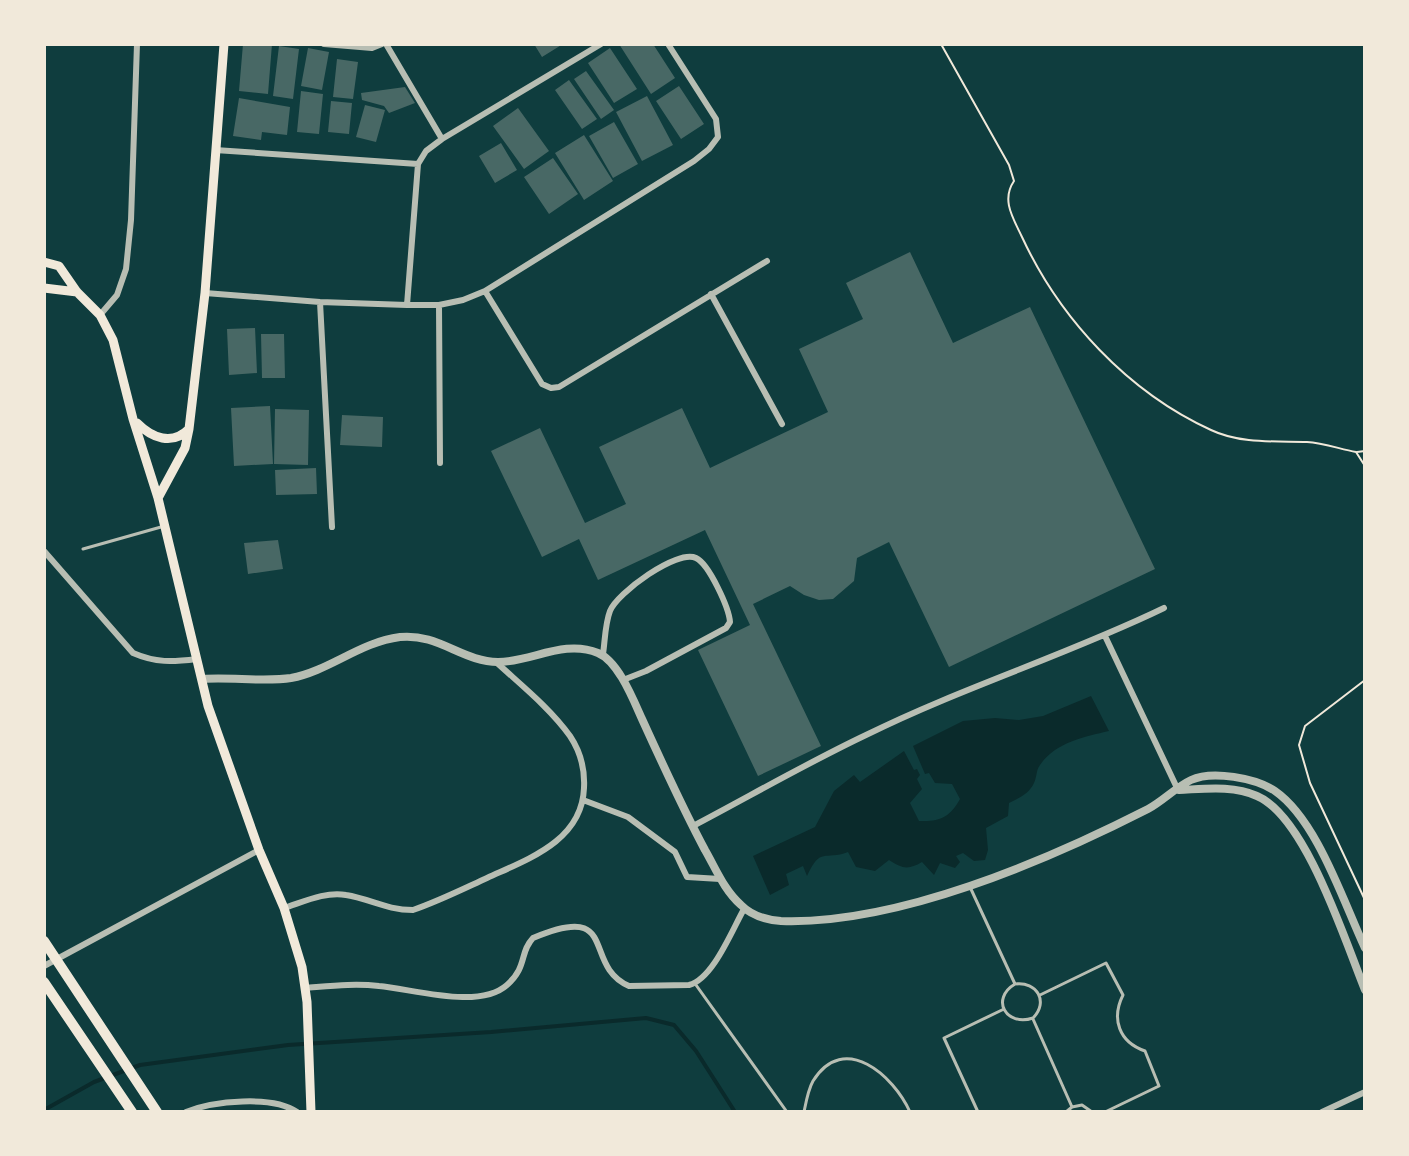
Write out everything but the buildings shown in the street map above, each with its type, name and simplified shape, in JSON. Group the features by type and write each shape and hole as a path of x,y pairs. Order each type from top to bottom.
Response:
{"main road":[{"path":"158,498 185,448 189,429 205,293 224,44"},
{"path":"44,262 59,266 77,292 100,315 113,340 133,419 158,498 213,721 259,850 284,908 302,967 307,1002 311,1112"},
{"path":"44,288 77,292"},
{"path":"133,419 155,437 172,440 183,436 189,429"},
{"path":"44,941 157,1112"},
{"path":"44,982 132,1112"}],"street":[{"path":"100,315 117,295 126,269 131,220 137,44"},
{"path":"324,44 372,48 384,44 442,139"},
{"path":"407,305 418,164 426,151 601,44"},
{"path":"205,293 320,302 439,305 485,291 655,188 714,143 719,129 716,119 668,44"},
{"path":"215,150 418,164"},
{"path":"485,291 542,384 551,388 559,387 767,261"},
{"path":"711,294 782,424"},
{"path":"320,302 332,527"},
{"path":"439,305 440,463"},
{"path":"44,551 133,653 149,661 164,663 197,659"},
{"path":"603,654 610,611 619,596 675,561 687,556 697,558 706,568 729,611 730,622 726,628 689,649 623,680"},
{"path":"693,826 866,735 956,695 1105,636 1164,608"},
{"path":"1105,636 1178,790"},
{"path":"203,679 290,678 372,644 399,638 417,637 437,641 480,659 496,662 566,649 583,648 603,654 623,680 720,879 744,909 774,920 797,921 855,914 970,887 1151,807 1191,780 1238,776 1273,789 1295,809 1316,839 1365,948"},
{"path":"284,908 344,894 394,910 413,910 528,859 554,844 578,817 584,778 571,738 553,715 496,662"},
{"path":"1178,790 1221,788 1253,794 1285,816 1305,848 1365,990"},
{"path":"583,800 628,817 675,852 687,877 720,879"},
{"path":"44,966 259,850"},
{"path":"305,988 351,984 441,995 490,994 503,988 518,974 526,948 533,938 578,926 592,931 608,966 621,983 629,986 692,984 713,965 744,909"},
{"path":"1322,1112 1365,1092"},
{"path":"186,1112 225,1103 278,1102 297,1112"}],"lane":[{"path":"83,549 165,526"},
{"path":"970,887 1015,984"},
{"path":"1040,995 1106,963 1123,995 1116,1014 1118,1028 1130,1044 1145,1051 1159,1086 1105,1112"},
{"path":"692,984 787,1112"},
{"path":"1015,984 1034,987 1040,995 1041,1004 1033,1018 1022,1022 1010,1017 1004,1009 1003,998 1008,988 1015,984"},
{"path":"978,1112 944,1038 1004,1009"},
{"path":"1033,1018 1072,1107"},
{"path":"804,1112 812,1083 824,1069 848,1060 875,1067 902,1094 910,1112"},
{"path":"1066,1112 1082,1105 1092,1112"}],"path":[{"path":"941,44 1009,165 1014,181 1009,189 1008,209 1030,255 1077,326 1106,356 1178,412 1214,432 1263,442 1311,442 1356,452 1365,451"},
{"path":"1356,452 1365,466"},
{"path":"1365,680 1305,726 1299,745 1310,783 1365,900"}],"water":[{"path":"1091,696 1109,731 1071,742 1047,757 1029,790 1009,803 1008,816 986,828 988,850 985,860 974,861 963,853 956,856 960,862 955,868 940,863 934,875 922,862 906,867 889,860 875,871 856,867 848,852 820,858 807,876 803,866 786,874 789,885 770,895 753,856 815,827 834,791 854,775 860,782 904,751 920,775 917,779 922,789 910,803 919,821 939,819 948,814 960,799 952,784 935,783 929,773 925,774 913,746 963,721 995,718 1019,720 1043,716"}],"waterway":[{"path":"44,1110 94,1082 140,1065 288,1045 646,1018 674,1025 696,1051 735,1112"}]}
